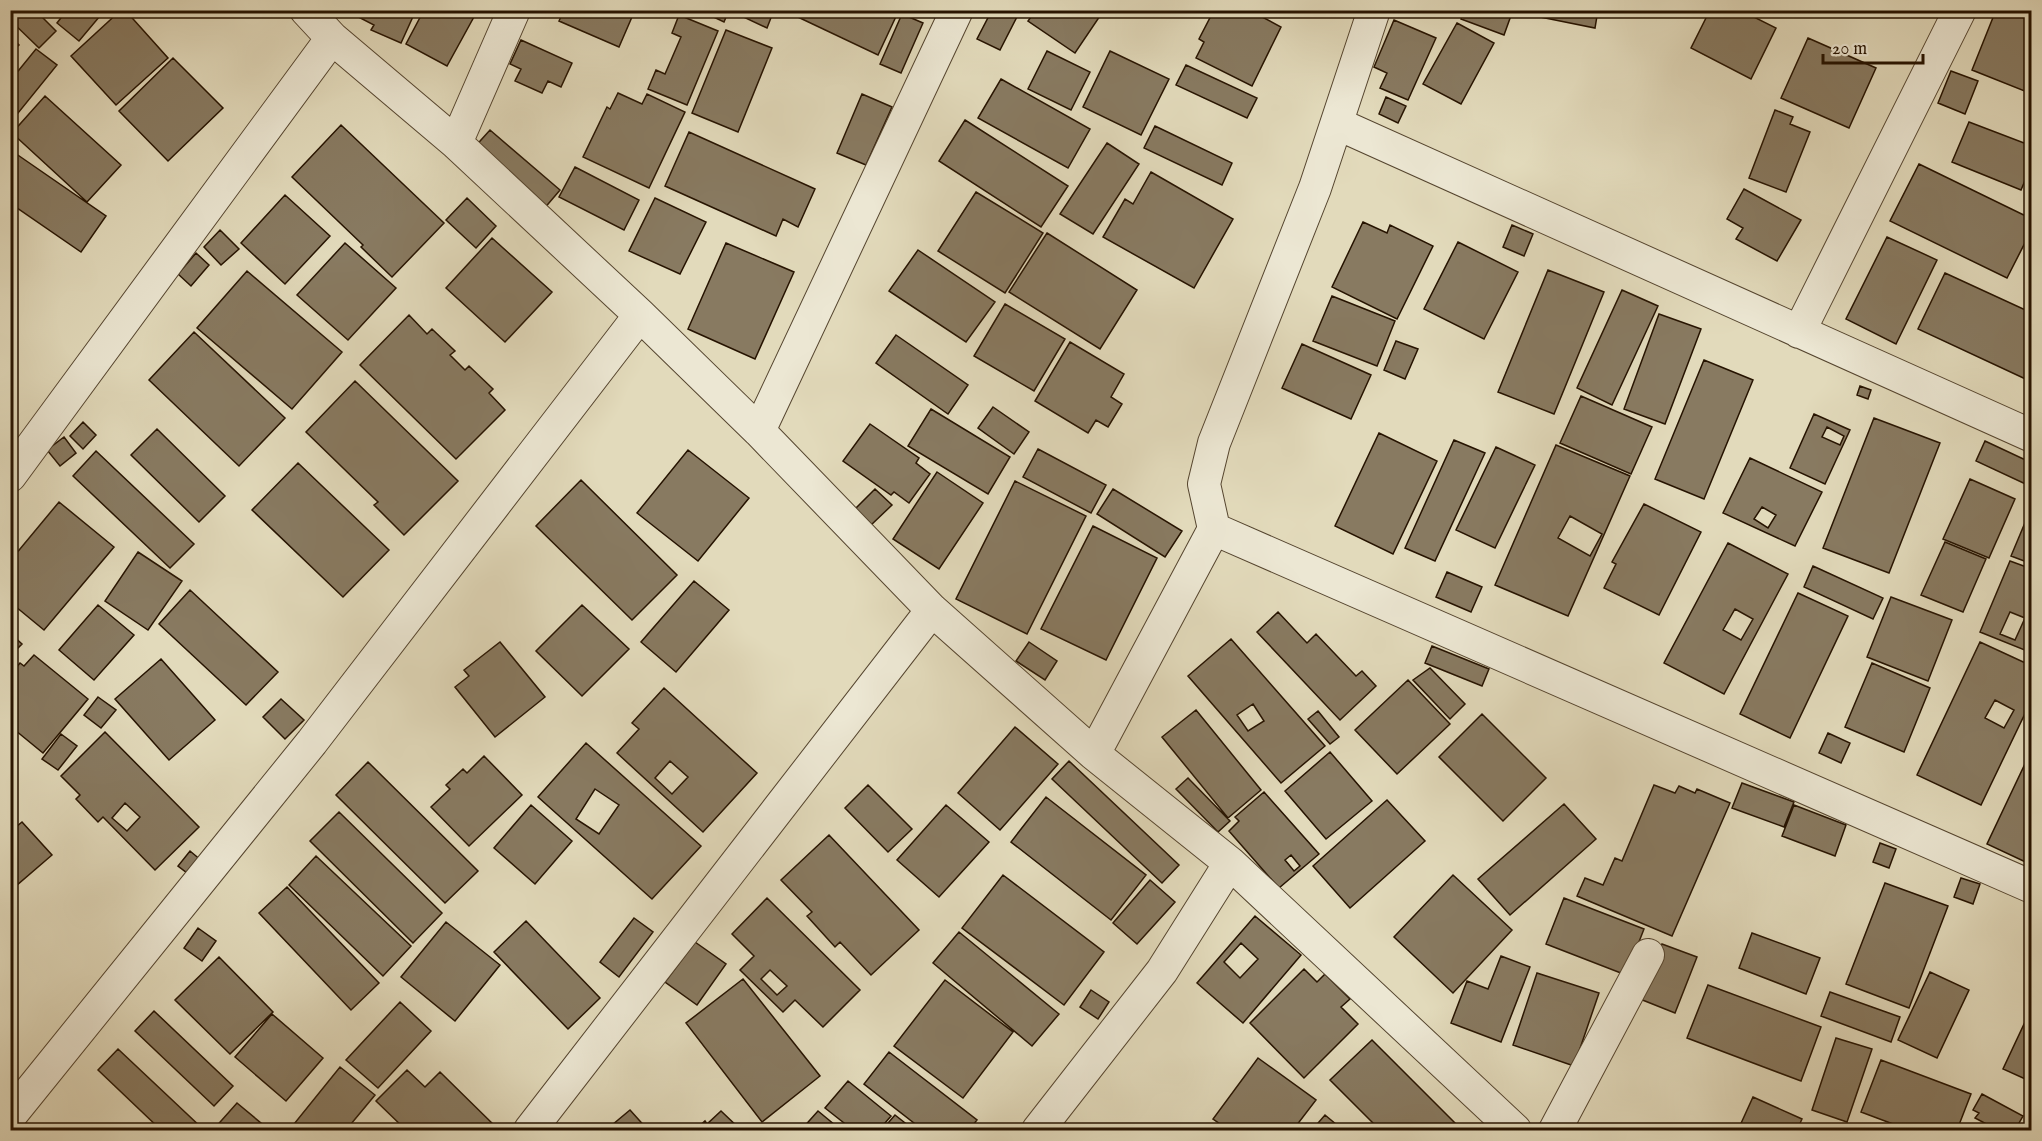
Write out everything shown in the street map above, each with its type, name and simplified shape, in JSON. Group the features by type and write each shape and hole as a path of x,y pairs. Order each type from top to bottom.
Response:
{"street":[{"path":"306,10 332,38 456,143 640,315 759,431 932,610 1094,754 1230,863 1515,1131"},
{"path":"456,143 514,10"},
{"path":"759,431 957,10"},
{"path":"1094,754 1214,530 1204,484 1214,443 1338,124 1374,10"},
{"path":"1798,332 1960,10"},
{"path":"10,476 332,38"},
{"path":"1338,124 2031,436"},
{"path":"10,1116 312,742 640,315"},
{"path":"1214,530 2031,887"},
{"path":"530,1131 932,610"},
{"path":"1038,1131 1162,971 1230,863"},
{"path":"1555,1131 1648,955"}],"building":[{"path":"10,10 35,10 56,31 39,48 10,20"},
{"path":"67,10 105,10 79,41 57,23"},
{"path":"121,10 125,10 168,58 116,105 71,56"},
{"path":"345,10 416,10 401,43 371,30 374,25"},
{"path":"424,10 468,10 475,15 447,66 406,44"},
{"path":"564,10 635,10 619,47 559,21"},
{"path":"699,10 729,10 724,22"},
{"path":"739,10 774,10 767,28 737,14"},
{"path":"783,10 899,10 878,55"},
{"path":"992,10 1020,11 1000,50 977,39"},
{"path":"1036,10 1104,10 1075,53 1028,21"},
{"path":"1214,10 1249,10 1281,27 1252,86 1196,58 1204,42 1199,39"},
{"path":"1464,10 1513,10 1504,35 1461,19"},
{"path":"1526,10 1598,10 1595,28 1525,14"},
{"path":"1710,10 1740,10 1776,28 1751,79 1691,48"},
{"path":"1996,10 2005,10 2032,21 2032,94 1972,70"},
{"path":"902,14 923,23 901,73 880,64"},
{"path":"679,15 718,31 687,105 648,89 656,70 665,74 681,37 672,33"},
{"path":"1394,20 1436,38 1408,100 1380,88 1387,73 1374,67"},
{"path":"1457,23 1494,43 1461,104 1423,84"},
{"path":"726,30 772,48 738,132 692,113"},
{"path":"10,36 19,45 10,53"},
{"path":"1808,38 1876,68 1849,128 1781,98"},
{"path":"521,40 572,63 561,87 548,81 542,93 515,81 521,69 510,64"},
{"path":"36,49 57,65 10,123 10,81"},
{"path":"1047,51 1090,72 1071,110 1028,89"},
{"path":"1110,51 1169,79 1141,135 1083,107"},
{"path":"173,58 223,108 168,161 119,111"},
{"path":"1186,65 1257,98 1247,118 1176,85"},
{"path":"1951,71 1978,81 1965,114 1938,103"},
{"path":"1001,79 1090,129 1068,168 978,118"},
{"path":"618,93 642,104 647,94 685,112 649,188 583,157 607,107 610,109"},
{"path":"862,94 892,107 866,165 837,153"},
{"path":"45,96 121,165 87,202 12,133"},
{"path":"1386,97 1406,106 1398,123 1379,114"},
{"path":"1775,110 1793,117 1790,124 1810,132 1786,192 1749,178"},
{"path":"965,120 1068,186 1041,227 939,161"},
{"path":"1969,122 2032,146 2032,164 2021,190 1952,162"},
{"path":"341,125 444,223 392,277 361,247 363,245 292,177"},
{"path":"1155,126 1232,163 1222,185 1144,148"},
{"path":"490,130 560,190 543,210 472,150"},
{"path":"689,132 815,189 798,227 783,219 776,236 665,186"},
{"path":"1107,143 1139,164 1093,234 1060,214"},
{"path":"12,151 106,216 81,252 10,203"},
{"path":"1919,164 2032,219 2032,229 2007,278 1890,221"},
{"path":"575,167 639,200 624,230 559,197"},
{"path":"1151,172 1233,219 1194,288 1103,237 1125,199 1133,204"},
{"path":"1744,189 1801,220 1777,261 1736,239 1743,228 1727,219"},
{"path":"976,192 1043,233 1005,293 938,251"},
{"path":"285,195 330,236 285,284 241,243"},
{"path":"467,198 496,226 476,248 446,220"},
{"path":"655,198 706,222 680,274 629,251"},
{"path":"1363,222 1387,233 1390,225 1433,246 1397,319 1332,287"},
{"path":"1512,225 1533,234 1524,256 1503,247"},
{"path":"220,230 239,249 221,265 204,247"},
{"path":"1047,233 1137,290 1100,349 1009,292"},
{"path":"1887,237 1937,260 1896,344 1846,319"},
{"path":"492,238 552,292 505,342 446,288"},
{"path":"1458,242 1518,272 1484,339 1424,309"},
{"path":"345,243 396,288 348,340 297,295"},
{"path":"726,243 794,272 755,359 688,329"},
{"path":"918,250 995,302 966,342 889,291"},
{"path":"196,253 209,265 191,286 178,274"},
{"path":"1548,270 1604,292 1554,414 1498,392"},
{"path":"247,271 342,352 292,409 197,328"},
{"path":"1945,273 2032,313 2032,382 1918,329"},
{"path":"1622,290 1658,306 1612,405 1577,388"},
{"path":"1332,296 1395,321 1377,366 1313,341"},
{"path":"1005,304 1065,339 1034,391 974,356"},
{"path":"1659,314 1701,329 1665,424 1624,409"},
{"path":"409,315 427,334 432,329 455,351 450,355 465,370 469,366 493,389 489,393 505,410 456,459 360,365"},
{"path":"194,332 285,418 239,466 149,380"},
{"path":"896,335 968,385 948,414 876,363"},
{"path":"1396,341 1418,349 1405,379 1384,370"},
{"path":"1070,342 1124,374 1111,397 1122,404 1108,427 1096,420 1088,433 1035,401"},
{"path":"1302,344 1371,375 1351,419 1282,388"},
{"path":"1704,360 1753,380 1704,499 1655,479"},
{"path":"355,381 458,481 404,535 374,505 378,502 306,432"},
{"path":"1860,386 1871,390 1868,399 1857,395"},
{"path":"1581,396 1652,427 1631,474 1560,443"},
{"path":"993,407 1029,432 1014,454 978,428"},
{"path":"931,409 1010,457 988,494 908,446"},
{"path":"1814,414 1850,430 1825,484 1790,468","holes":["1827,427 1844,436 1840,445 1822,437"]},
{"path":"1874,418 1940,443 1889,573 1823,548"},
{"path":"83,422 96,435 83,449 70,436"},
{"path":"870,424 919,458 916,463 930,474 909,503 894,492 891,495 843,461"},
{"path":"157,429 225,496 199,522 131,455"},
{"path":"1379,433 1437,461 1393,554 1335,526"},
{"path":"64,437 76,453 60,466 47,450"},
{"path":"1454,440 1485,453 1435,561 1405,548"},
{"path":"1985,441 2032,463 2032,487 1976,461"},
{"path":"1556,445 1630,476 1568,616 1495,585","holes":["1570,516 1602,534 1590,556 1558,538"]},
{"path":"1496,447 1535,465 1495,548 1456,530"},
{"path":"1038,449 1106,485 1091,513 1023,477"},
{"path":"688,450 749,498 698,561 637,513"},
{"path":"96,451 194,544 170,568 73,476"},
{"path":"1750,458 1822,492 1795,546 1723,513","holes":["1762,507 1776,515 1768,528 1754,519"]},
{"path":"298,463 389,550 343,597 252,510"},
{"path":"937,472 983,503 939,569 893,539"},
{"path":"1970,479 2015,499 1989,558 1943,539"},
{"path":"581,480 677,575 632,620 536,526"},
{"path":"1015,481 1086,516 1027,634 956,599"},
{"path":"875,489 892,505 870,526 854,510"},
{"path":"1113,489 1182,531 1165,557 1097,514"},
{"path":"59,502 114,547 44,630 10,602 10,561"},
{"path":"1644,504 1701,532 1659,615 1604,588 1616,564 1612,562"},
{"path":"2032,506 2032,564 2011,556"},
{"path":"1093,526 1157,558 1106,660 1041,629"},
{"path":"1945,542 1986,559 1963,612 1921,595"},
{"path":"1728,543 1788,574 1724,694 1664,663","holes":["1735,609 1753,619 1741,640 1723,630"]},
{"path":"138,552 182,581 148,630 105,601"},
{"path":"2010,561 2032,569 2032,653 1980,632","holes":["2010,612 2025,618 2015,640 2000,634"]},
{"path":"1813,566 1883,598 1873,619 1804,587"},
{"path":"1447,572 1482,587 1471,612 1436,597"},
{"path":"694,581 729,610 676,672 641,642"},
{"path":"190,590 278,672 246,705 159,624"},
{"path":"1798,593 1848,616 1790,738 1740,714"},
{"path":"1891,597 1952,620 1928,681 1867,657"},
{"path":"98,605 134,635 94,680 59,650"},
{"path":"582,605 629,649 582,696 536,651"},
{"path":"1278,612 1307,643 1316,634 1356,676 1362,671 1376,686 1340,720 1257,632"},
{"path":"10,633 22,644 10,656"},
{"path":"1231,639 1325,746 1281,783 1188,676","holes":["1253,704 1264,721 1248,731 1237,715"]},
{"path":"500,642 545,697 495,737 455,687 469,676 464,670"},
{"path":"1029,642 1057,661 1045,680 1016,661"},
{"path":"1980,642 2032,666 2032,699 1981,805 1917,775","holes":["1995,700 2014,710 2004,728 1985,718"]},
{"path":"1432,646 1489,669 1482,686 1425,663"},
{"path":"34,655 88,699 43,753 10,726 10,675 20,663 24,666"},
{"path":"161,659 215,720 169,760 115,699"},
{"path":"1872,663 1930,688 1904,752 1845,727"},
{"path":"1430,668 1465,704 1450,719 1413,680"},
{"path":"1408,680 1450,724 1397,774 1355,730"},
{"path":"664,688 757,773 703,832 617,753 639,729 632,723","holes":["670,761 688,777 672,794 655,778"]},
{"path":"98,697 116,710 101,728 84,715"},
{"path":"281,699 304,720 285,739 263,717"},
{"path":"1196,710 1261,790 1228,818 1162,737"},
{"path":"1318,711 1339,737 1330,744 1308,719"},
{"path":"1482,714 1546,778 1503,821 1439,757"},
{"path":"1015,727 1058,764 1000,830 958,793"},
{"path":"105,732 199,827 155,870 103,817 98,822 76,799 80,795 61,776"},
{"path":"1828,733 1850,743 1841,763 1819,753"},
{"path":"61,734 77,746 58,770 42,759"},
{"path":"586,743 701,846 652,899 538,797","holes":["595,789 619,805 599,834 576,819"]},
{"path":"2032,749 2032,865 1987,844"},
{"path":"1330,752 1372,801 1326,839 1285,791"},
{"path":"484,756 522,795 469,846 431,807 450,789 446,785 463,769 467,773"},
{"path":"1069,761 1179,865 1162,883 1052,779"},
{"path":"368,762 478,871 445,903 336,795"},
{"path":"1188,778 1230,821 1218,832 1176,789"},
{"path":"1742,783 1794,802 1784,827 1732,808"},
{"path":"868,785 912,829 888,852 845,808"},
{"path":"1654,785 1675,793 1679,786 1695,793 1697,789 1730,803 1672,936 1577,896 1585,878 1603,885 1615,858 1622,861"},
{"path":"1264,792 1319,854 1279,888 1229,831 1239,821 1235,817","holes":["1291,855 1300,866 1294,871 1285,860"]},
{"path":"1046,797 1146,875 1111,920 1011,842"},
{"path":"1387,800 1425,841 1350,908 1313,866"},
{"path":"125,803 140,817 127,831 112,818"},
{"path":"1564,804 1596,839 1510,915 1478,879"},
{"path":"531,805 572,841 535,884 494,848"},
{"path":"946,805 989,842 939,897 897,860"},
{"path":"1794,805 1846,825 1835,856 1782,836"},
{"path":"339,812 442,913 413,943 310,841"},
{"path":"22,822 52,855 10,891 10,832"},
{"path":"829,835 919,930 871,975 840,942 835,947 807,916 812,912 781,880"},
{"path":"1880,843 1896,849 1889,868 1873,862"},
{"path":"190,851 202,861 191,876 178,866"},
{"path":"316,856 411,946 383,976 289,885"},
{"path":"1003,875 1104,952 1064,1005 962,928"},
{"path":"1453,875 1512,930 1453,993 1394,937"},
{"path":"1961,878 1980,884 1973,904 1954,897"},
{"path":"1150,880 1175,902 1137,944 1113,923"},
{"path":"1885,883 1948,906 1909,1008 1846,984"},
{"path":"287,887 379,983 351,1010 259,913"},
{"path":"767,898 860,990 823,1027 795,1000 783,1012 740,970 754,956 732,934","holes":["770,970 787,986 777,995 761,979"]},
{"path":"1564,898 1644,929 1626,975 1546,944"},
{"path":"1255,916 1301,955 1243,1023 1197,983","holes":["1241,943 1258,959 1240,978 1224,962"]},
{"path":"634,918 653,932 619,977 600,962"},
{"path":"526,921 600,998 568,1029 494,952"},
{"path":"446,922 500,965 455,1021 401,977"},
{"path":"198,928 216,941 202,961 184,948"},
{"path":"959,932 1059,1014 1032,1046 933,963"},
{"path":"1752,933 1820,958 1806,994 1739,968"},
{"path":"695,942 726,964 697,1005 665,982"},
{"path":"1662,944 1697,957 1675,1013 1640,999"},
{"path":"1501,956 1530,967 1501,1042 1451,1023 1467,981 1488,989"},
{"path":"219,957 273,1012 230,1054 175,1000"},
{"path":"1304,969 1317,982 1325,974 1350,999 1341,1007 1358,1024 1304,1078 1250,1023"},
{"path":"1930,972 1969,990 1937,1058 1898,1040"},
{"path":"1537,973 1599,993 1574,1066 1513,1045"},
{"path":"743,979 820,1076 762,1122 686,1023"},
{"path":"945,980 1013,1032 963,1098 894,1046"},
{"path":"1708,985 1821,1027 1801,1081 1687,1038"},
{"path":"1091,990 1109,1002 1098,1019 1080,1007"},
{"path":"1830,992 1900,1017 1891,1042 1821,1016"},
{"path":"400,1002 431,1031 378,1088 346,1060"},
{"path":"2032,1007 2032,1082 2003,1069"},
{"path":"154,1011 233,1086 214,1106 135,1031"},
{"path":"272,1014 323,1058 286,1101 235,1057"},
{"path":"1836,1038 1872,1049 1847,1122 1812,1110"},
{"path":"1372,1040 1462,1130 1380,1130 1330,1080"},
{"path":"118,1049 204,1130 161,1130 98,1070"},
{"path":"889,1052 977,1120 969,1130 923,1130 864,1084"},
{"path":"1258,1058 1316,1100 1293,1130 1229,1130 1213,1119"},
{"path":"1881,1060 1971,1094 1957,1130 1909,1130 1861,1112"},
{"path":"340,1067 375,1095 346,1130 303,1130 294,1124"},
{"path":"407,1070 425,1087 440,1072 499,1130 406,1130 376,1101"},
{"path":"848,1081 891,1116 879,1130 853,1130 825,1108"},
{"path":"1982,1094 2023,1116 2015,1130 1992,1130 1994,1128 1975,1118 1979,1113 1973,1110"},
{"path":"1753,1097 1802,1119 1797,1130 1738,1130"},
{"path":"237,1103 267,1128 266,1130 213,1130"},
{"path":"630,1110 648,1130 606,1130"},
{"path":"721,1111 741,1130 695,1130 705,1121 707,1124"},
{"path":"818,1111 841,1130 801,1130"},
{"path":"895,1115 914,1130 882,1130"},
{"path":"1325,1115 1343,1130 1312,1130"}]}
